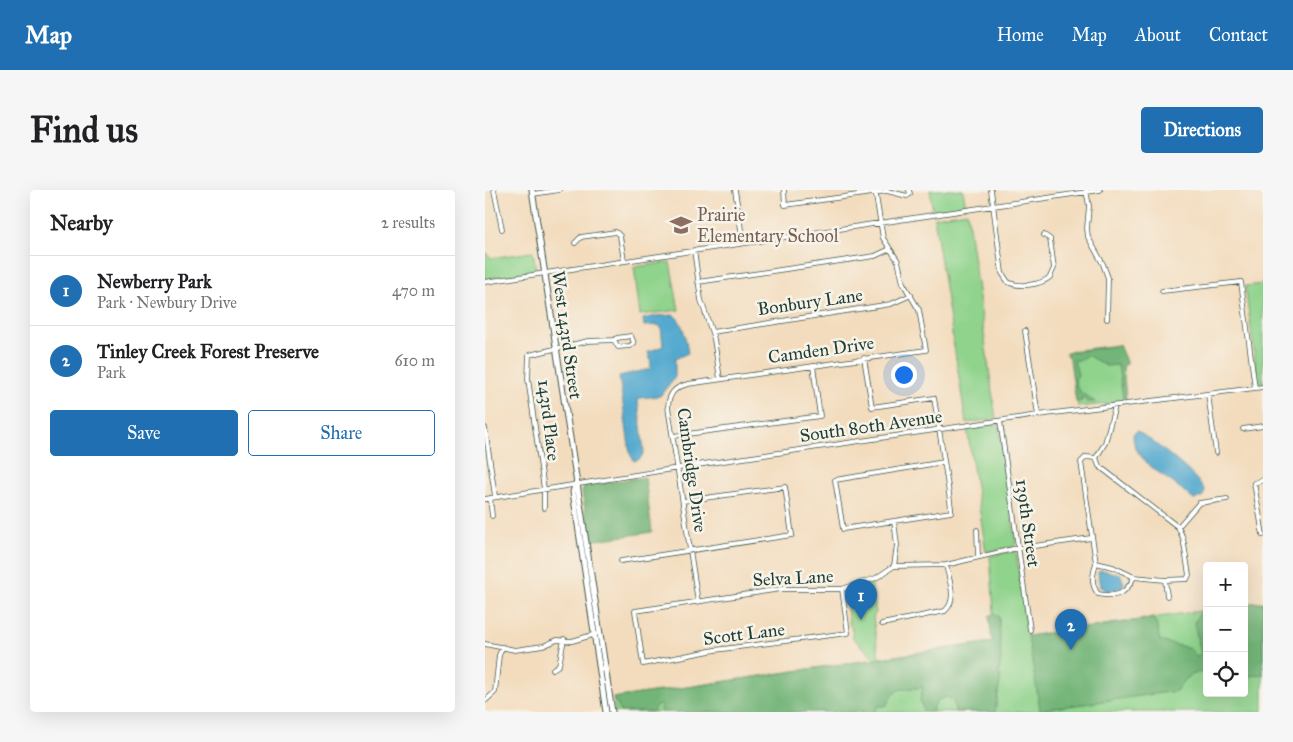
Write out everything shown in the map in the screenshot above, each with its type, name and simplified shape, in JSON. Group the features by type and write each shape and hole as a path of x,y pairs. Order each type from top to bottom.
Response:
{"main road":[{"name":"West 143rd Street","path":"532,192 575,483 573,492 612,712"},
{"name":"West 143rd Street","path":"597,634 606,712"}],"street":[{"path":"494,190 502,229"},
{"path":"532,192 559,190"},
{"path":"735,190 743,243"},
{"path":"784,190 785,205 875,191 900,192 907,196 909,192"},
{"path":"991,190 1002,273 1010,284 1019,285 1043,281 1052,274 1055,268 1050,239 1044,235"},
{"path":"485,282 1100,190"},
{"path":"875,191 883,238 897,261 903,283 911,295"},
{"path":"1086,191 1089,206 1088,237 1103,264 1108,278 1107,319"},
{"path":"575,243 581,237 616,232 620,236 624,261"},
{"path":"698,282 875,256 890,249"},
{"path":"694,250 701,300 712,332 720,379"},
{"path":"1162,291 1241,282 1255,388"},
{"name":"Bonbury Lane","path":"712,332 891,304 911,295"},
{"name":"Camden Drive","path":"720,379 926,350 921,314 911,295"},
{"path":"1025,331 1038,415"},
{"path":"556,349 588,341 614,340 631,336 633,343 630,346 618,347 614,340"},
{"name":"143rd Place","path":"543,508 544,489 528,379 529,355 556,349"},
{"path":"864,358 871,407 934,398 944,462 951,512 843,529 835,480 944,462"},
{"path":"673,436 820,416 813,366"},
{"name":"Cambridge Drive","path":"698,602 668,407 669,399 674,391 688,384 720,379"},
{"name":"South 80th Avenue","path":"487,498 575,483 1038,415 1263,387"},
{"path":"1208,394 1216,453"},
{"path":"1096,458 1105,443 1115,406"},
{"name":"139th Street","path":"1000,421 1030,630"},
{"path":"1243,429 1263,426"},
{"path":"485,428 495,496"},
{"path":"1096,458 1086,457 1081,462 1096,563 1092,577 1093,588 1098,594 1119,596 1128,590 1134,577"},
{"path":"1096,458 1099,466 1178,527 1183,538 1189,575 1187,579 1180,580 1134,577 1113,567 1096,563"},
{"path":"1263,480 1254,483 1263,535"},
{"path":"621,561 792,535 785,487 683,501"},
{"path":"487,498 492,516"},
{"path":"1178,527 1199,503 1227,499"},
{"path":"894,520 897,544 894,566 946,565 1017,548 1091,538"},
{"path":"977,530 978,556"},
{"path":"882,624 945,611 949,608 953,598 946,565"},
{"name":"Selva Lane","path":"643,664 635,611 781,589 842,589 876,578 894,566"},
{"path":"1165,580 1167,596"},
{"name":"Scott Lane","path":"643,664 715,650 848,633 842,589"},
{"path":"485,644 515,650 564,640 572,641 597,634"},
{"path":"553,669 559,664 564,640"},
{"path":"485,701 495,692 499,655 503,647"}],"green space":[{"path":"930,190 963,190 966,207 933,212"},
{"path":"967,212 996,419 966,423 934,217"},
{"path":"485,251 490,258 533,252 536,269 531,272 485,279"},
{"path":"670,262 679,310 640,315 634,267"},
{"path":"1263,284 1262,385 1258,381 1245,286"},
{"path":"1118,345 1125,402 1078,407 1070,351"},
{"path":"1119,345 1127,364 1123,366 1126,398 1123,398 1118,365 1106,366 1087,355 1079,360 1074,360 1078,375 1075,379 1077,387 1082,393 1095,402 1087,402 1082,397 1082,401 1076,402 1070,360 1066,353"},
{"path":"996,424 999,427 1016,544 1013,547 986,552 967,428"},
{"path":"645,477 652,532 590,541 582,491 584,486"},
{"path":"1016,551 1028,636 1203,611 1203,697 1248,697 1248,604 1263,602 1263,712 615,712 613,698 875,659 851,636 853,632 849,623 845,593 871,582 876,612 873,617 879,658 1000,641 999,617 994,613 990,556"},
{"path":"1263,602 1263,674 1248,676 1248,607 1248,604"},
{"path":"1203,611 1203,671 1189,677 1176,691 1040,710 1028,636 1155,618 1160,641 1189,648 1197,656 1201,654 1194,623"},
{"path":"994,613 999,617 1001,659 999,673 1001,676 995,712 955,712 954,702 947,697 938,700 933,707 933,712 924,712 920,700 923,687 897,691 886,706 879,706 874,712 661,712 661,705 656,706 652,712 620,712 617,702 613,698 992,642 989,616"}],"water":[{"path":"674,315 682,327 688,353 675,359 675,377 660,396 640,398 638,400 644,452 640,459 634,461 630,454 619,376 650,369 651,363 648,352 663,346 661,327 658,325 644,326 643,319"},
{"path":"1137,431 1164,450 1194,476 1205,491 1203,496 1194,500 1146,462 1134,444 1133,434"},
{"path":"1101,570 1120,574 1124,583 1122,588 1108,591 1100,587 1098,572"}],"place":[{"name":"Prairie Elementary School","path":"681,225"},
{"name":"Newberry Park","path":"861,620"},
{"name":"Tinley Creek Forest Preserve","path":"1071,650"}]}
